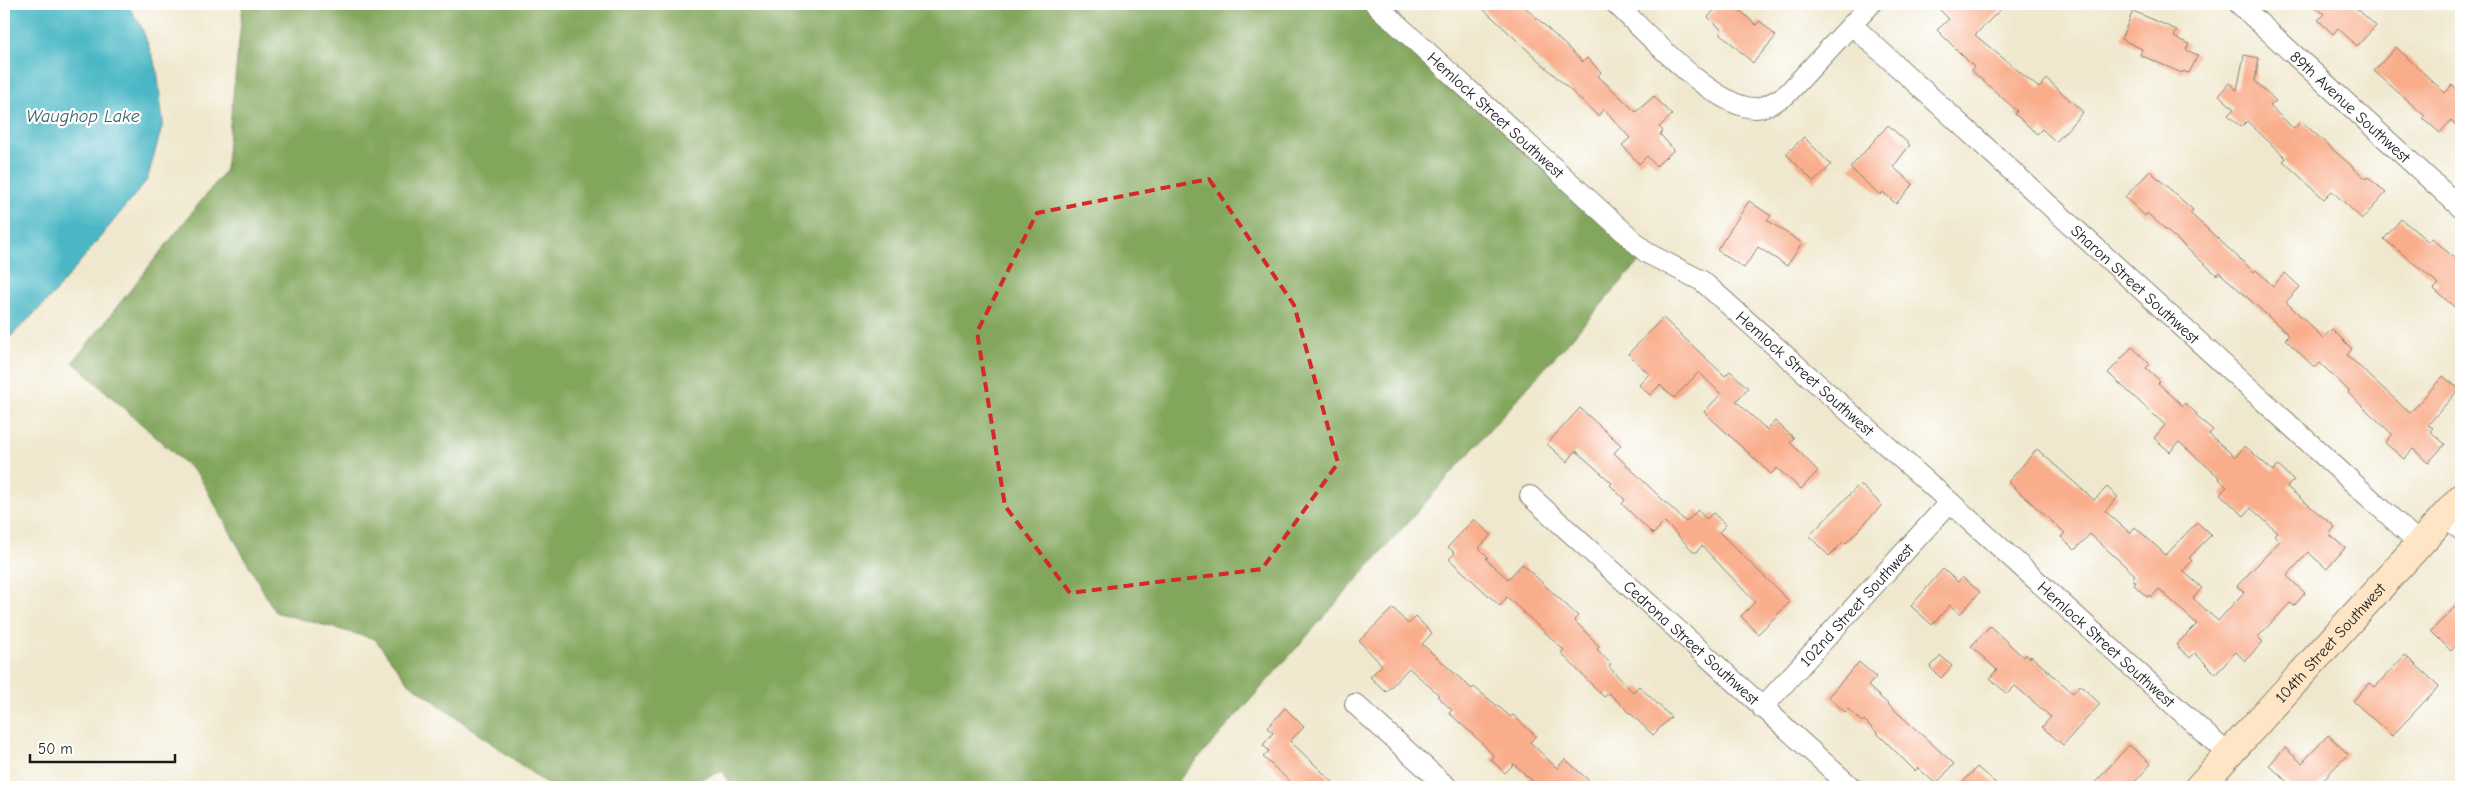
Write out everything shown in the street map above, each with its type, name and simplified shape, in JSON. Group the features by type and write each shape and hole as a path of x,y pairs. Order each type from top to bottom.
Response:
{"street":[{"name":"Hemlock Street Southwest","path":"1375,4 1647,253 1702,281 1950,502 2228,755"},
{"path":"1616,4 1710,89 1742,106 1757,108 1773,103 1786,95 1871,4"},
{"name":"89th Avenue Southwest","path":"2240,5 2461,208"},
{"name":"Sharon Street Southwest","path":"1852,25 2419,543"},
{"name":"Cedrona Street Southwest","path":"1530,496 1851,787"},
{"name":"102nd Street Southwest","path":"1762,708 1950,502"},
{"name":"104th Street Southwest","path":"2200,787 2419,543 2456,514"},
{"path":"1355,704 1447,787"}],"highlighted area":[{"path":"1209,179 1294,305 1338,463 1262,569 1070,593 1005,506 977,332 1037,213"}],"green space":[{"path":"243,4 1392,4 1408,34 1647,253 1173,787 732,787 723,771 679,787 551,787 407,681 375,639 275,612 199,476 73,362 225,171"}],"water":[{"name":"Waughop Lake","path":"4,4 127,4 141,26 157,69 163,123 147,180 52,296 4,343"}],"building":[{"path":"1478,4 1522,4 1583,62 1587,58 1601,72 1598,76 1636,112 1654,96 1672,115 1659,127 1663,131 1660,134 1674,150 1656,166 1647,156 1639,164 1622,145 1630,138 1604,109 1598,116"},
{"path":"1720,4 1733,4 1756,25 1760,21 1776,36 1753,63 1720,33 1722,30 1708,17"},
{"path":"1934,4 2006,4 1975,35 2039,88 2047,79 2083,112 2056,142 2042,129 2037,134 2015,114 2017,111 1971,70 1974,67 1937,30 1949,19"},
{"path":"2312,4 2352,4 2376,26 2357,46 2338,28 2333,34 2318,20 2324,14"},
{"path":"2133,11 2177,30 2174,37 2189,44 2186,50 2198,55 2189,73 2183,71 2182,73 2140,55 2142,49 2121,39"},
{"path":"2396,47 2445,93 2452,85 2461,93 2461,130 2451,120 2440,133 2423,118 2425,116 2374,71"},
{"path":"2244,55 2259,58 2255,81 2276,101 2270,106 2294,129 2301,121 2366,179 2368,177 2386,193 2362,219 2332,191 2324,199 2283,161 2286,158 2247,121 2241,127 2228,115 2234,109 2219,95 2229,83 2237,90"},
{"path":"1888,125 1910,145 1893,167 1913,184 1896,204 1883,192 1880,195 1850,168"},
{"path":"1804,137 1831,165 1814,182 1786,154"},
{"path":"2150,171 2193,210 2190,213 2254,272 2256,270 2273,286 2285,273 2300,287 2286,302 2323,338 2332,329 2352,349 2347,355 2410,413 2443,376 2459,389 2428,425 2433,428 2430,431 2445,444 2428,463 2413,449 2404,459 2385,443 2392,434 2348,393 2349,391 2320,363 2315,368 2285,339 2289,335 2219,272 2217,275 2147,213 2145,216 2125,197"},
{"path":"1749,201 1771,216 1767,220 1802,243 1787,266 1758,247 1744,268 1717,250"},
{"path":"2401,219 2429,242 2432,238 2461,264 2461,313 2434,289 2439,284 2384,239"},
{"path":"1663,318 1725,376 1730,371 1748,388 1736,401 1767,430 1775,421 1794,438 1790,442 1818,471 1801,489 1777,468 1771,474 1704,412 1721,394 1699,372 1674,398 1660,385 1650,395 1639,385 1649,374 1628,354"},
{"path":"2132,347 2150,364 2146,368 2160,381 2158,383 2183,406 2185,403 2197,414 2196,416 2213,430 2209,434 2235,457 2245,446 2273,471 2278,466 2294,480 2287,487 2335,527 2329,534 2345,548 2327,569 2308,552 2287,576 2305,593 2294,606 2290,603 2258,637 2263,642 2245,661 2236,652 2216,674 2195,653 2190,658 2176,645 2197,624 2159,589 2152,597 2150,595 2147,597 2134,585 2136,582 2132,579 2135,575 2090,534 2075,550 2061,537 2065,533 2008,482 2037,449 2094,500 2107,487 2118,497 2105,511 2130,533 2135,527 2166,555 2197,522 2211,535 2189,558 2192,561 2183,571 2202,588 2193,598 2218,621 2244,592 2237,586 2280,541 2274,535 2277,532 2251,508 2244,516 2220,494 2227,487 2219,477 2179,442 2170,452 2154,438 2165,425 2108,373"},
{"path":"1580,408 1621,445 1614,453 1686,522 1698,510 1706,519 1713,513 1726,525 1719,532 1790,602 1758,634 1741,616 1755,602 1702,546 1695,553 1665,522 1653,534 1622,504 1625,500 1610,485 1612,483 1576,451 1567,462 1547,444"},
{"path":"1860,484 1882,505 1846,543 1844,541 1829,556 1809,536"},
{"path":"1474,519 1491,535 1479,548 1488,557 1486,559 1508,579 1522,564 1578,616 1574,620 1600,647 1597,649 1611,664 1609,667 1633,692 1639,686 1671,717 1653,735 1609,693 1604,697 1561,653 1564,650 1507,597 1500,606 1449,559 1455,553 1448,547"},
{"path":"1943,569 1958,582 1962,577 1980,592 1960,614 1950,605 1932,625 1911,606"},
{"path":"2461,601 2461,640 2451,651 2431,631"},
{"path":"1393,608 1408,624 1416,617 1432,633 1422,644 1472,689 1474,687 1511,717 1513,715 1536,736 1530,742 1557,768 1565,759 1596,787 1539,787 1514,764 1505,773 1491,760 1494,756 1480,741 1449,713 1452,710 1437,696 1439,695 1409,668 1386,692 1370,677 1382,665 1359,641"},
{"path":"1990,626 2023,657 2026,654 2029,658 2031,656 2073,693 2080,685 2100,704 2063,745 2042,727 2051,717 2015,686 2007,694 1990,678 1997,670 1971,646"},
{"path":"2405,655 2439,686 2392,736 2353,701 2369,683 2375,687"},
{"path":"1941,656 1952,666 1941,678 1930,667"},
{"path":"1859,662 1876,677 1868,686 1954,764 1936,784 1918,768 1915,771 1864,720 1862,722 1848,709 1845,712 1828,697"},
{"path":"1285,708 1304,727 1290,741 1338,787 1296,787 1263,757 1269,751 1263,745 1273,733 1267,728"},
{"path":"2328,735 2348,754 2316,787 2293,787 2269,765 2285,748 2302,763"},
{"path":"2129,745 2151,764 2130,787 2091,787"},
{"path":"1977,767 2000,787 1959,787"}]}
